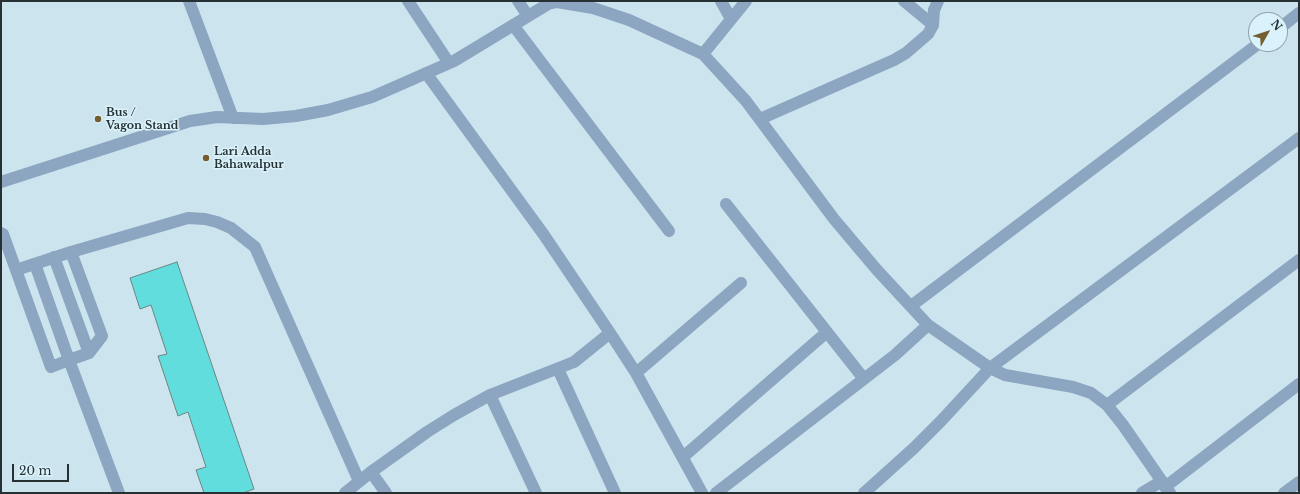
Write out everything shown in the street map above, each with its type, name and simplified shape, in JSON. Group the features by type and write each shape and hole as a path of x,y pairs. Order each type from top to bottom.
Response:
{"street":[{"path":"189,1 234,118"},
{"path":"408,1 449,63"},
{"path":"518,1 528,16"},
{"path":"721,1 731,19"},
{"path":"703,54 746,1"},
{"path":"904,1 933,26"},
{"path":"760,119 894,60 906,53 928,34 933,26 934,10 938,1"},
{"path":"1,182 190,121 217,117 263,119 296,116 328,110 372,97 449,63 548,4 557,2 593,8 629,20 703,54 746,101 834,219 877,270 928,324 990,368 1004,375 1073,387 1091,393 1108,405 1166,487"},
{"path":"1288,22 1299,14"},
{"path":"513,25 669,231"},
{"path":"910,306 1248,52"},
{"path":"426,73 544,235 610,333 636,373 702,493"},
{"path":"864,493 914,448 990,368 1299,138"},
{"path":"726,204 864,379"},
{"path":"16,270 71,252 188,218 205,219 231,228 255,247 359,481"},
{"path":"1,233 3,234 51,367 89,353 102,336 71,252"},
{"path":"54,258 89,353"},
{"path":"1108,405 1299,260"},
{"path":"35,264 119,493"},
{"path":"636,373 741,283"},
{"path":"716,493 895,355 928,324"},
{"path":"683,457 827,332"},
{"path":"345,493 371,472 427,432 490,395 574,362 610,333"},
{"path":"558,369 615,493"},
{"path":"1142,493 1166,487 1299,384"},
{"path":"490,395 536,493"},
{"path":"371,472 386,493"},
{"path":"1284,493 1299,482"}],"building":[{"path":"177,262 254,489 243,493 204,493 196,470 206,467 188,412 178,416 158,356 167,354 151,305 140,309 130,278"}],"place":[{"name":"Bus / Vagon Stand","path":"98,119"},
{"name":"Lari Adda Bahawalpur","path":"206,158"}]}
